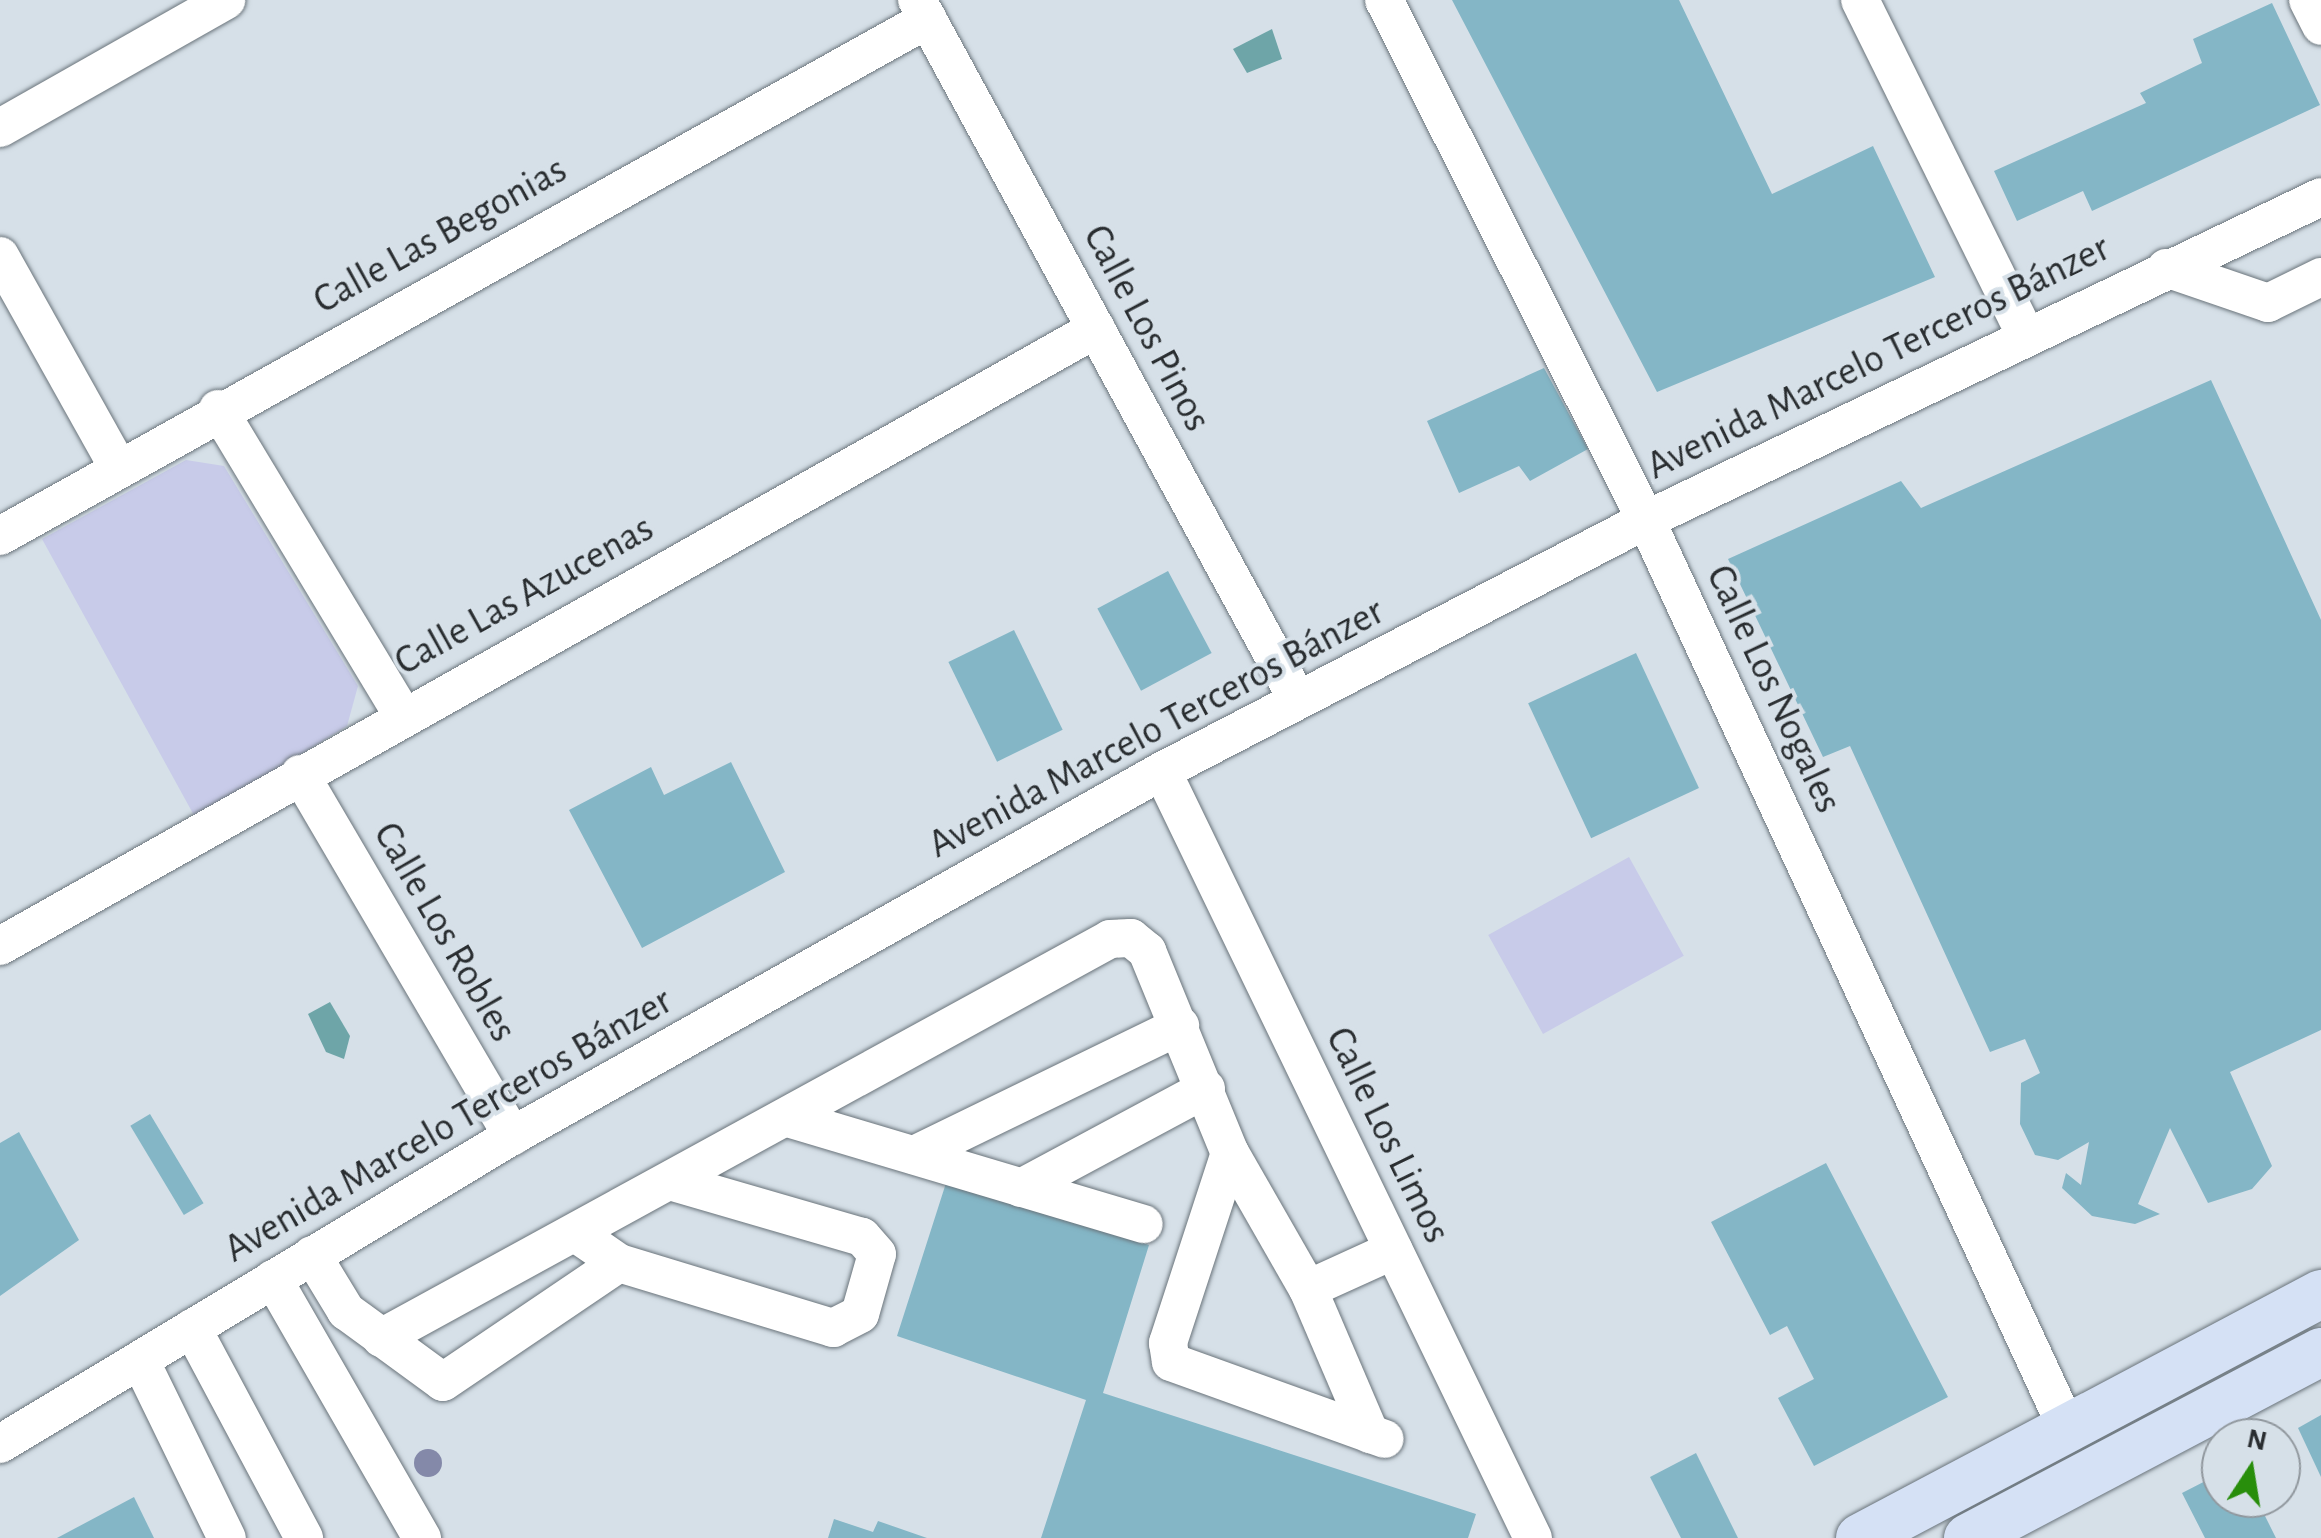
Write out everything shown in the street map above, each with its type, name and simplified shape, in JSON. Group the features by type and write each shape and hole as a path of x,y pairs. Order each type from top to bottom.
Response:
{"main road":[{"path":"1860,1538 2065,1424 2321,1294"},
{"path":"2176,1368 2228,1364 2321,1316"},
{"path":"1968,1538 2321,1352"},
{"path":"1888,1538 1932,1500"}],"street":[{"path":"0,128 226,0"},
{"name":"Calle Los Nogales","path":"1384,0 1646,520 2065,1424"},
{"path":"1860,0 2025,334"},
{"path":"2308,0 2321,26"},
{"name":"Calle Los Pinos","path":"922,9 1297,700"},
{"name":"Calle Las Begonias","path":"0,536 922,9"},
{"name":"Avenida Marcelo Terceros Bánzer","path":"0,1444 66,1400 140,1360 512,1136 1162,771 1646,520 2025,334 2321,196"},
{"path":"0,256 118,468"},
{"path":"2166,268 2268,303 2320,278"},
{"name":"Calle Las Azucenas","path":"0,946 402,714 1096,329"},
{"path":"218,409 402,714"},
{"name":"Calle Los Limos","path":"1162,771 1533,1538"},
{"name":"Calle Los Robles","path":"300,774 512,1136"},
{"path":"382,1338 791,1119 1110,939 1131,938 1147,951 1230,1153 1308,1289 1378,1437 1171,1362 1168,1342 1230,1153"},
{"path":"914,1155 1180,1026"},
{"path":"1021,1188 1206,1089"},
{"path":"791,1119 1144,1224"},
{"path":"577,1234 618,1263 833,1328 860,1314 877,1254 862,1237 676,1182"},
{"path":"1308,1289 1394,1250"},
{"path":"312,1255 346,1311 432,1379 454,1381 618,1263"},
{"path":"273,1278 422,1538"},
{"path":"192,1328 304,1538"},
{"path":"140,1360 227,1538"},
{"name":"Avenida Marcelo Terceros Bánzer","path":"0,1422 66,1400"}],"shaded area":[{"path":"1272,29 1282,59 1247,73 1233,49"},
{"path":"186,460 224,466 358,686 347,726 196,819 42,539"},
{"path":"1629,857 1684,956 1543,1034 1488,935"},
{"path":"330,1002 350,1036 344,1059 326,1052 308,1014"}],"building":[{"path":"1452,0 1679,0 1772,194 1873,146 1935,277 1657,392"},
{"path":"2272,3 2320,105 2092,211 2083,191 2017,221 1994,171 2146,103 2140,93 2202,63 2193,39"},
{"path":"1544,368 1588,449 1530,481 1519,466 1459,493 1427,421"},
{"path":"2211,380 2321,620 2321,1030 2230,1072 2272,1166 2252,1189 2208,1203 2170,1128 2138,1204 2160,1214 2135,1224 2092,1216 2062,1188 2066,1173 2081,1185 2089,1142 2058,1160 2035,1155 2020,1124 2021,1083 2040,1073 2025,1039 1990,1052 1850,746 1823,757 1728,559 1901,481 1921,508"},
{"path":"1168,571 1212,653 1141,691 1097,609"},
{"path":"1014,630 1063,730 997,762 948,662"},
{"path":"1636,653 1699,788 1591,838 1528,703"},
{"path":"731,762 785,872 642,948 569,810 651,767 664,795"},
{"path":"150,1114 204,1203 184,1215 130,1126"},
{"path":"19,1132 79,1240 0,1296 0,1143"},
{"path":"1826,1163 1948,1397 1814,1466 1778,1398 1814,1379 1787,1326 1770,1335 1711,1222"},
{"path":"946,1183 1149,1245 1103,1393 1476,1514 1468,1538 1041,1538 1086,1400 897,1336"},
{"path":"2321,1415 2321,1477 2301,1434 2301,1426"},
{"path":"1696,1453 1738,1538 1681,1538 1650,1477"},
{"path":"2201,1483 2201,1518 2266,1518 2276,1538 2205,1538 2182,1493"},
{"path":"134,1497 154,1538 57,1538"},
{"path":"834,1519 873,1532 878,1521 927,1538 828,1538"}]}
